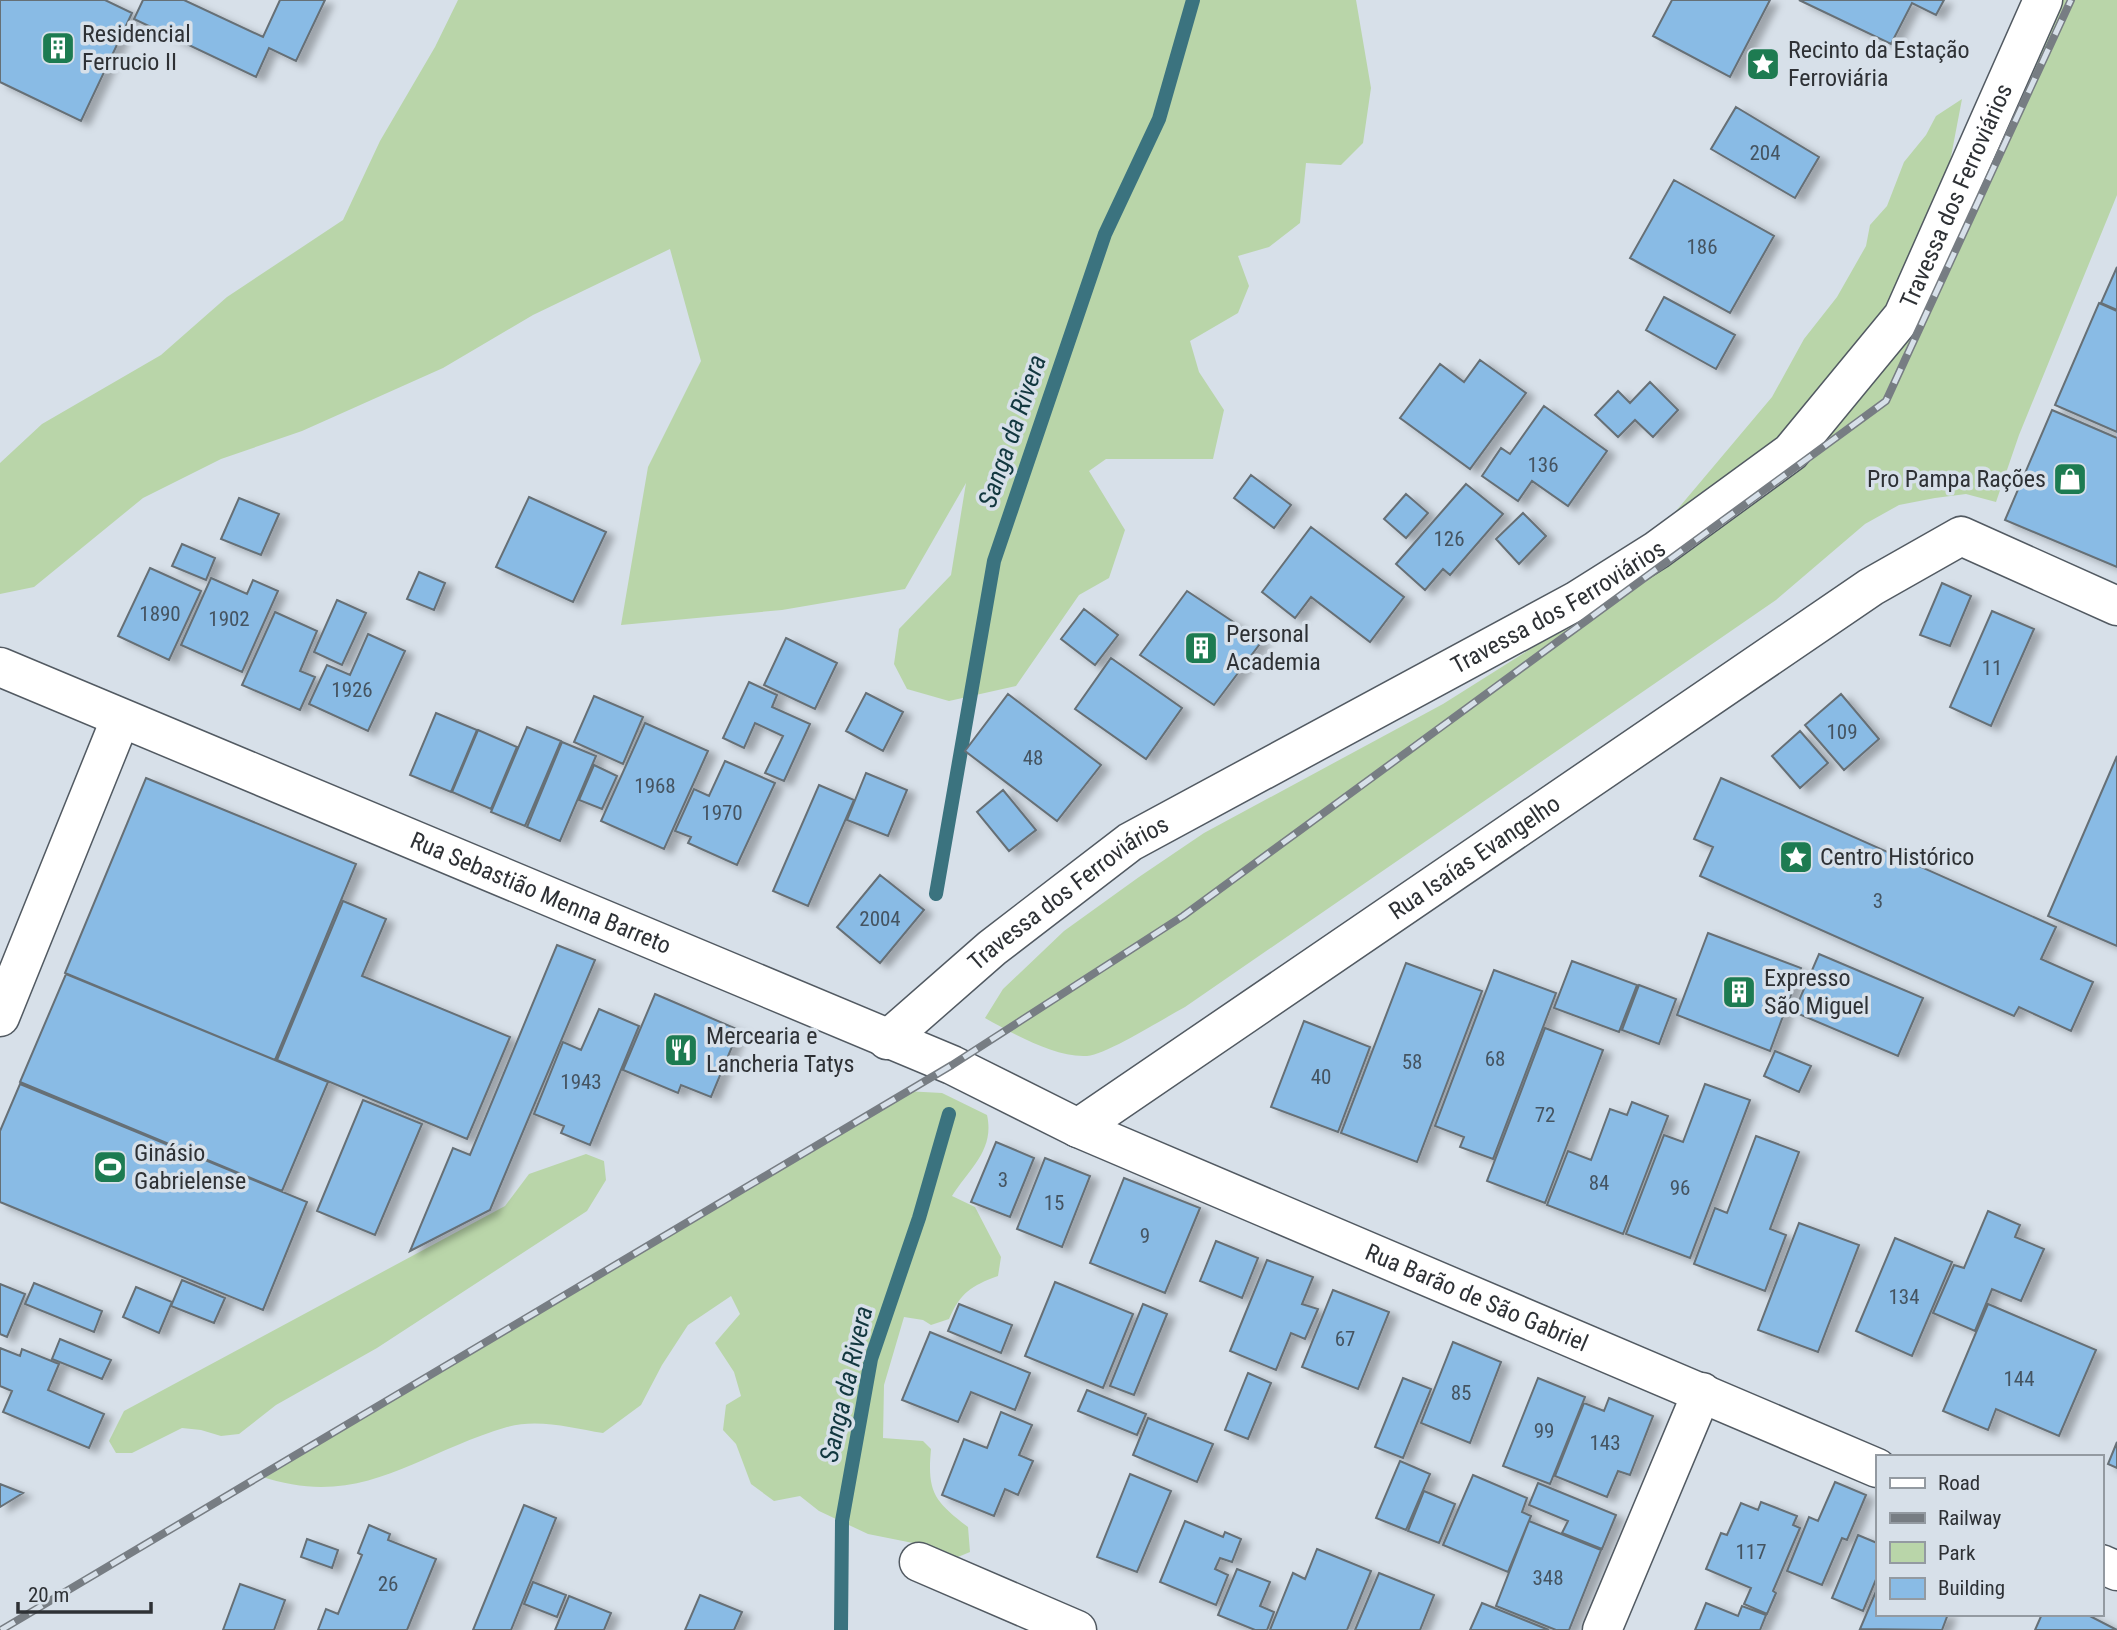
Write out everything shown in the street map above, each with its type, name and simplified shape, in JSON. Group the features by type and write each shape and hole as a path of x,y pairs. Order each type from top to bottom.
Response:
{"street":[{"name":"Travessa dos Ferroviários","path":"887,1040 992,948 1130,842 1576,601 1657,550 1791,452 1903,316 2043,0"},
{"name":"Rua Isaías Evangelho","path":"1078,1128 1871,587 1961,536 2117,606"},
{"name":"Rua Sebastião Menna Barreto","path":"0,667 120,720 952,1065 1078,1128"},
{"path":"0,1017 120,720"},
{"name":"Rua Barão de São Gabriel","path":"1078,1128 1876,1468"},
{"path":"1602,1630 1702,1392"},
{"path":"919,1562 1077,1630"}],"green space":[{"path":"458,0 1356,0 1371,88 1363,143 1341,165 1306,163 1300,223 1269,247 1238,256 1249,286 1238,313 1190,341 1199,372 1224,410 1213,459 1106,459 1089,471 1125,530 1109,578 1079,595 1016,686 949,701 907,689 894,664 899,629 951,575 966,483 905,589 782,610 621,625 648,467 701,361 670,249 533,315 443,368 302,431 221,459 143,498 34,587 0,594 0,463 42,424 161,355 227,297 343,220 380,141 435,47"},
{"path":"2053,0 2117,0 2117,195 2019,435 1996,502 1966,494 1935,498 1899,505 1865,524 1776,600 1185,1007 1122,1043 1096,1054 1075,1056 1048,1049 985,1018 1003,989 1064,931 1139,877 1204,833 1443,704 1583,616 1854,401"},
{"path":"1962,99 1945,188 1893,315 1779,452 1660,530 1772,397 1804,339 1837,297 1866,246 1870,225 1887,206 1904,162 1926,135 1936,116"},
{"path":"905,1091 942,1093 987,1115 987,1139 984,1149 952,1196 975,1207 1001,1257 998,1276 968,1291 949,1319 931,1325 923,1320 904,1317 884,1385 883,1438 923,1441 931,1449 930,1476 935,1494 947,1510 968,1527 970,1552 946,1562 923,1545 868,1534 819,1511 800,1496 774,1501 751,1484 736,1444 723,1430 726,1405 741,1396 734,1372 715,1343 740,1314 731,1296 688,1325 662,1365 641,1405 603,1433 555,1425 519,1424 475,1438 388,1474 359,1483 329,1487 296,1485 260,1476"},
{"path":"586,1154 604,1161 606,1180 587,1211 377,1348 276,1405 239,1434 221,1436 182,1428 132,1453 116,1453 109,1441 124,1411 505,1206 529,1174"}],"building":[{"name":"Residencial Ferrucio II","path":"0,0 105,0 132,13 81,121 0,82"},
{"path":"143,0 184,0 263,37 280,0 325,0 296,61 269,48 256,77 134,19"},
{"path":"1672,0 1770,0 1730,77 1653,36"},
{"path":"1799,0 1944,0 1936,15 1912,3 1891,44"},
{"path":"1736,107 1819,157 1795,198 1711,149"},
{"path":"1674,180 1774,236 1730,313 1630,258"},
{"path":"2117,267 2117,310 2101,303"},
{"path":"1664,297 1735,335 1716,369 1646,330"},
{"name":"Pro Pampa Rações","path":"2099,303 2117,311 2117,432 2055,405"},
{"path":"1480,360 1526,393 1470,469 1400,418 1440,364 1464,382"},
{"path":"1650,382 1678,410 1653,437 1635,420 1618,437 1595,415 1618,391 1630,403"},
{"path":"1544,406 1607,451 1568,506 1532,481 1518,501 1482,476 1501,448 1510,454"},
{"name":"Pro Pampa Rações","path":"2052,410 2117,438 2117,567 2005,520"},
{"path":"1251,475 1291,505 1274,528 1234,498"},
{"path":"1466,484 1503,514 1450,575 1443,569 1425,590 1396,564"},
{"path":"1406,494 1428,513 1406,538 1384,519"},
{"path":"529,497 606,532 573,602 496,567"},
{"path":"239,498 279,514 261,555 221,539"},
{"path":"1523,513 1546,536 1519,564 1496,539"},
{"path":"1311,527 1404,597 1370,642 1311,597 1295,618 1262,592"},
{"path":"182,544 215,558 206,580 172,566"},
{"path":"150,568 201,591 169,660 118,636"},
{"path":"419,572 445,583 434,610 407,599"},
{"path":"211,578 247,594 253,580 278,591 242,672 181,645"},
{"path":"1942,583 1971,596 1950,646 1920,635"},
{"name":"Personal Academia","path":"1187,591 1262,641 1214,705 1140,655"},
{"path":"337,600 366,613 342,665 314,652"},
{"path":"1084,609 1118,635 1095,665 1061,639"},
{"path":"1992,611 2034,629 1991,726 1950,707"},
{"path":"275,612 317,631 300,671 315,677 300,710 242,685"},
{"path":"368,634 405,651 368,731 309,704 327,665 350,675"},
{"path":"786,638 837,663 815,709 764,685"},
{"path":"1111,658 1182,708 1146,759 1075,709"},
{"path":"749,682 777,695 772,707 810,724 784,781 765,773 783,736 755,723 744,748 723,738"},
{"path":"866,693 903,712 883,751 846,731"},
{"path":"1008,694 1101,765 1057,821 965,751"},
{"path":"1841,694 1879,739 1844,770 1805,725"},
{"path":"594,696 643,717 623,764 574,742"},
{"path":"436,713 477,730 451,792 410,775"},
{"path":"645,723 708,751 664,849 601,821"},
{"path":"527,727 561,741 525,826 491,812"},
{"path":"478,730 517,747 491,809 452,792"},
{"path":"1800,731 1828,763 1800,788 1772,756"},
{"path":"562,742 596,756 560,841 527,827"},
{"path":"2117,756 2117,946 2048,916"},
{"path":"725,761 775,783 737,865 688,843 691,837 675,831 694,789 709,796"},
{"path":"594,765 617,776 602,809 579,800"},
{"path":"866,773 907,790 888,836 847,820"},
{"path":"146,778 356,864 275,1060 65,973"},
{"path":"1721,778 2056,927 2041,959 2093,982 2071,1031 2019,1007 2014,1016 1700,876 1713,847 1694,839"},
{"path":"819,785 854,800 808,906 773,891"},
{"path":"1003,790 1036,830 1009,851 977,812"},
{"path":"880,875 924,910 880,963 837,927"},
{"path":"343,901 386,919 362,976 510,1037 467,1139 277,1060"},
{"name":"Expresso São Miguel","path":"1708,933 1801,968 1770,1051 1677,1015"},
{"path":"557,945 595,960 490,1210 410,1251 453,1148 470,1155"},
{"path":"1819,954 1923,998 1898,1056 1794,1012"},
{"path":"1572,961 1637,985 1619,1032 1554,1008"},
{"path":"1406,963 1482,991 1417,1162 1341,1133"},
{"path":"1494,970 1556,993 1493,1159 1460,1147 1464,1137 1435,1126"},
{"path":"66,974 328,1082 282,1191 20,1082"},
{"path":"1639,985 1676,999 1659,1044 1622,1030"},
{"name":"Mercearia e Lancheria Tatys","path":"655,994 739,1030 711,1097 681,1085 678,1093 623,1070"},
{"path":"599,1009 639,1026 590,1145 561,1133 564,1126 534,1114 563,1042 581,1050"},
{"path":"1304,1021 1370,1047 1338,1132 1271,1107"},
{"path":"1545,1028 1603,1050 1545,1203 1487,1181"},
{"path":"1775,1051 1811,1066 1799,1092 1764,1076"},
{"name":"Ginásio Gabrielense","path":"20,1084 307,1202 263,1310 0,1202 0,1131"},
{"path":"1705,1084 1750,1100 1690,1258 1626,1234 1664,1135 1683,1142"},
{"path":"363,1100 422,1124 375,1235 317,1211"},
{"path":"1632,1102 1668,1116 1623,1234 1547,1205 1568,1151 1591,1160 1610,1109 1627,1115"},
{"path":"1756,1136 1799,1152 1770,1229 1786,1235 1765,1291 1694,1264 1715,1208 1727,1213"},
{"path":"996,1142 1034,1158 1010,1217 971,1202"},
{"path":"1045,1158 1090,1176 1062,1247 1017,1229"},
{"path":"1124,1178 1200,1208 1165,1293 1090,1263"},
{"path":"1988,1211 2020,1225 2015,1237 2044,1249 2021,1301 1992,1289 1975,1331 1933,1313 1954,1265 1964,1268"},
{"path":"1799,1223 1859,1245 1818,1352 1758,1330"},
{"path":"1895,1238 1952,1262 1912,1356 1856,1331"},
{"path":"1216,1241 1258,1258 1242,1298 1200,1281"},
{"path":"1267,1260 1313,1277 1302,1304 1318,1309 1305,1339 1291,1333 1276,1370 1230,1351"},
{"path":"182,1280 225,1298 214,1323 171,1306"},
{"path":"1055,1282 1133,1314 1103,1388 1025,1356"},
{"path":"34,1283 102,1311 94,1332 25,1304"},
{"path":"0,1284 25,1294 7,1337 0,1334"},
{"path":"136,1287 172,1302 159,1333 123,1317"},
{"path":"1333,1290 1389,1312 1358,1389 1302,1367"},
{"path":"959,1304 1012,1325 1001,1353 948,1331"},
{"path":"1143,1304 1167,1314 1134,1395 1110,1386"},
{"path":"1988,1304 2096,1350 2059,1436 1996,1409 1988,1430 1943,1411"},
{"path":"930,1332 1030,1373 1015,1410 971,1392 958,1422 902,1400"},
{"path":"60,1339 111,1360 102,1379 52,1359"},
{"path":"1453,1342 1501,1362 1470,1443 1421,1423"},
{"path":"0,1348 20,1356 22,1349 59,1364 48,1390 104,1414 89,1448 3,1412 12,1391 0,1386"},
{"path":"1248,1373 1271,1383 1248,1439 1225,1430"},
{"path":"1403,1378 1431,1389 1403,1458 1375,1447"},
{"path":"1538,1378 1585,1397 1550,1484 1503,1466"},
{"path":"1087,1390 1146,1414 1137,1435 1078,1411"},
{"path":"1609,1398 1653,1416 1630,1475 1618,1471 1607,1497 1555,1476 1584,1403 1604,1411"},
{"path":"1001,1412 1032,1425 1019,1455 1033,1461 1018,1495 1005,1489 994,1516 942,1495 964,1439 987,1448"},
{"path":"1148,1418 1213,1444 1197,1482 1133,1455"},
{"path":"2117,1442 2117,1468 2108,1464"},
{"path":"1400,1461 1430,1474 1406,1530 1376,1518"},
{"path":"1130,1474 1171,1491 1137,1572 1097,1557"},
{"path":"1473,1475 1527,1498 1522,1512 1531,1516 1508,1572 1443,1545"},
{"path":"1835,1482 1866,1495 1847,1540 1842,1538 1822,1585 1787,1571 1809,1517 1818,1521"},
{"path":"1538,1483 1616,1515 1602,1549 1562,1533 1568,1521 1529,1505"},
{"path":"0,1484 23,1493 0,1507"},
{"path":"1424,1491 1455,1504 1439,1543 1408,1531"},
{"path":"1761,1502 1797,1516 1793,1525 1800,1528 1773,1591 1776,1593 1767,1614 1744,1604 1751,1588 1706,1569 1721,1533 1727,1535 1741,1503 1758,1510"},
{"path":"524,1505 556,1518 511,1630 473,1630"},
{"path":"1185,1521 1223,1537 1225,1532 1241,1539 1232,1562 1220,1558 1215,1569 1228,1575 1216,1605 1160,1582"},
{"path":"1529,1521 1601,1550 1569,1630 1556,1630 1496,1606"},
{"path":"369,1525 390,1534 388,1540 436,1559 407,1630 318,1630 326,1609 338,1614 362,1555 358,1553"},
{"path":"1858,1535 1876,1543 1876,1579 1863,1611 1832,1598"},
{"path":"307,1539 338,1550 332,1568 301,1557"},
{"path":"1317,1549 1371,1571 1347,1630 1270,1630 1293,1573 1305,1579"},
{"path":"1237,1569 1270,1582 1260,1606 1274,1612 1267,1630 1255,1630 1218,1615"},
{"path":"1379,1573 1434,1595 1420,1630 1355,1630"},
{"path":"533,1582 566,1595 557,1617 524,1604"},
{"path":"240,1584 285,1600 274,1630 223,1630"},
{"path":"1876,1591 1876,1616 1947,1616 1942,1630 1860,1629"},
{"path":"700,1595 742,1612 734,1630 685,1630"},
{"path":"569,1596 611,1613 604,1630 555,1630"},
{"path":"1482,1603 1549,1630 1470,1630"},
{"path":"1706,1603 1738,1616 1742,1606 1766,1615 1760,1630 1695,1630"},
{"path":"2041,1616 2090,1616 2117,1630 2035,1630"}],"waterway":[{"name":"Sanga da Rivera","path":"936,894 994,561 1105,234 1159,119 1193,0"},
{"name":"Sanga da Rivera","path":"841,1630 842,1521 871,1359 919,1218 949,1114"}],"railway":[{"path":"1,1630 952,1065 1183,916 1886,401 2071,0"}],"place":[{"name":"Residencial Ferrucio II","path":"58,48"},
{"name":"Recinto da Estação Ferroviária","path":"1763,64"},
{"name":"Pro Pampa Rações","path":"2070,479"},
{"name":"Personal Academia","path":"1201,648"},
{"name":"Centro Histórico","path":"1796,857"},
{"name":"Expresso São Miguel","path":"1739,992"},
{"name":"Mercearia e Lancheria Tatys","path":"681,1050"},
{"name":"Ginásio Gabrielense","path":"110,1167"}]}
